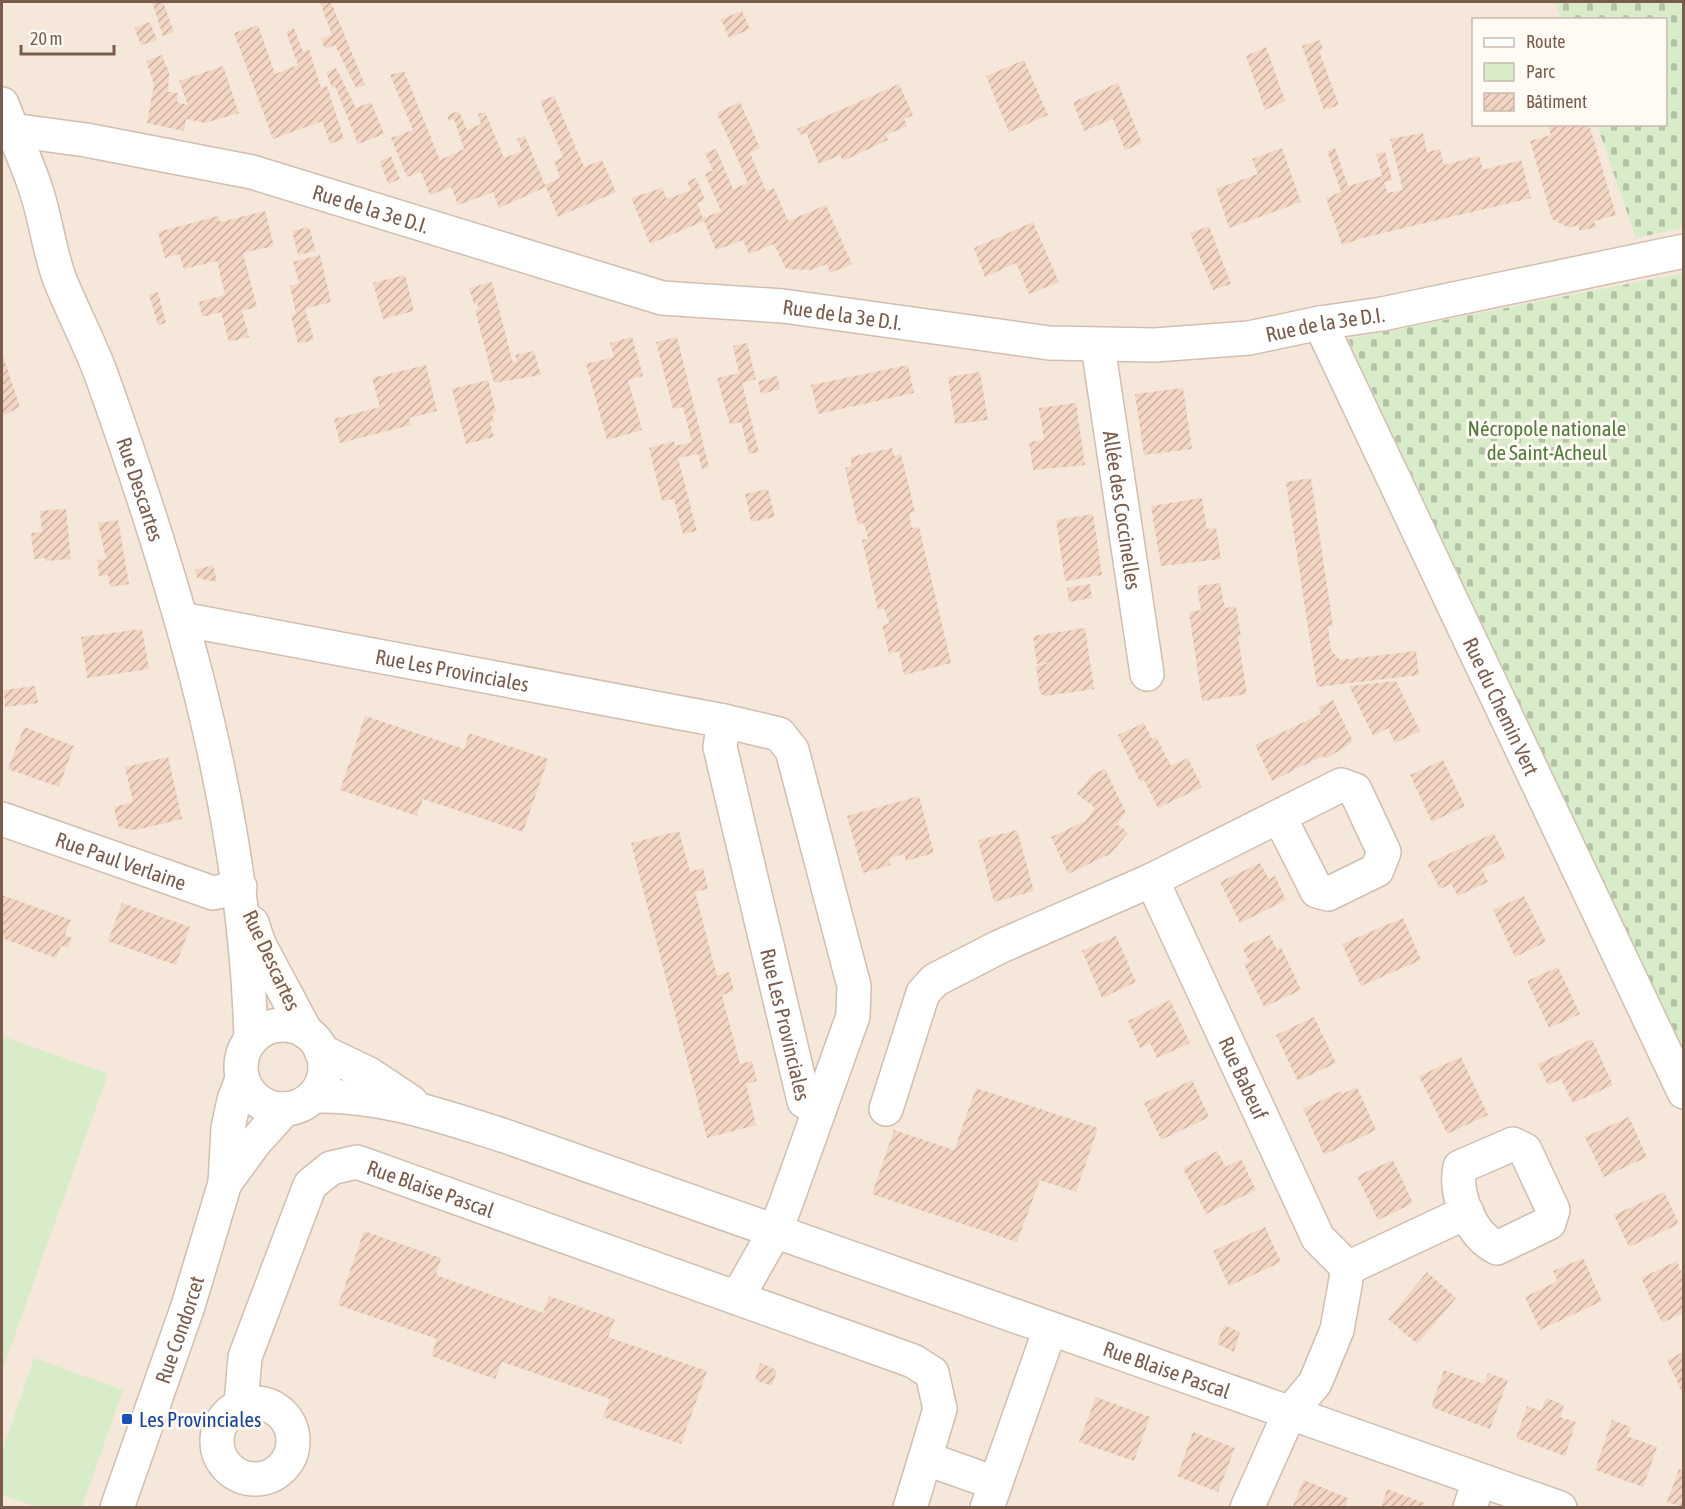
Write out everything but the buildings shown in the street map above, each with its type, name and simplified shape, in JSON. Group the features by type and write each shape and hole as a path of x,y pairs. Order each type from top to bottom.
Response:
{"street":[{"name":"Rue de la 3e D.I.","path":"7,117 86,140 252,172 662,298 783,306 1049,343 1098,346 1155,345 1249,338 1320,323 1382,314 1683,251"},
{"name":"Rue Descartes","path":"7,117 36,190 59,277 100,373 181,619 222,780 240,887 250,993 251,1039"},
{"name":"Rue du Chemin Vert","path":"1320,323 1683,1092"},
{"name":"Allée des Coccinelles","path":"1098,346 1147,674"},
{"name":"Rue Les Provinciales","path":"181,619 724,721 779,734 792,750 854,986 853,1016 775,1231"},
{"name":"Rue Les Provinciales","path":"724,721 720,747 804,1101 819,1111"},
{"path":"885,1109 923,993 935,980 999,946 1152,880 1279,816"},
{"name":"Rue Paul Verlaine","path":"2,819 213,893 240,887"},
{"name":"Rue Babeuf","path":"1152,880 1318,1238 1348,1268"},
{"name":"Rue Descartes","path":"240,887 260,944 314,1042"},
{"path":"278,1026 292,1026 314,1042 324,1074 299,1103 272,1108 258,1102 248,1092 240,1065 251,1039 263,1030 278,1026"},
{"name":"Rue Blaise Pascal","path":"314,1042 369,1074 422,1109"},
{"name":"Rue Condorcet","path":"117,1508 188,1306 225,1183 228,1128 242,1078"},
{"name":"Rue Blaise Pascal","path":"299,1103 342,1095 422,1109 775,1231 1289,1414 1474,1494 1560,1508"},
{"name":"Rue Condorcet","path":"225,1183 255,1142 299,1103"},
{"name":"Rue Blaise Pascal","path":"241,1404 245,1357 310,1185 331,1168 357,1162 913,1360 932,1373 940,1409 927,1459 910,1508"},
{"path":"1247,1508 1289,1414 1315,1383 1337,1330 1348,1268 1467,1212"},
{"path":"738,1298 775,1231"},
{"path":"927,1459 991,1495 1050,1329"}],"shaded area":[{"path":"2,2 1683,2 1683,1507 2,1507"}],"green space":[{"path":"1555,2 1683,2 1683,228 1636,238 1597,126 1667,126 1667,18 1561,18"},
{"name":"Nécropole nationale de Saint-Acheul","path":"1684,273 1683,1051 1348,339"},
{"path":"2,1036 108,1074 2,1371"},
{"path":"34,1358 123,1390 82,1507 38,1507 2,1495 2,1452"}],"place":[{"name":"Les Provinciales","path":"127,1419"}]}
